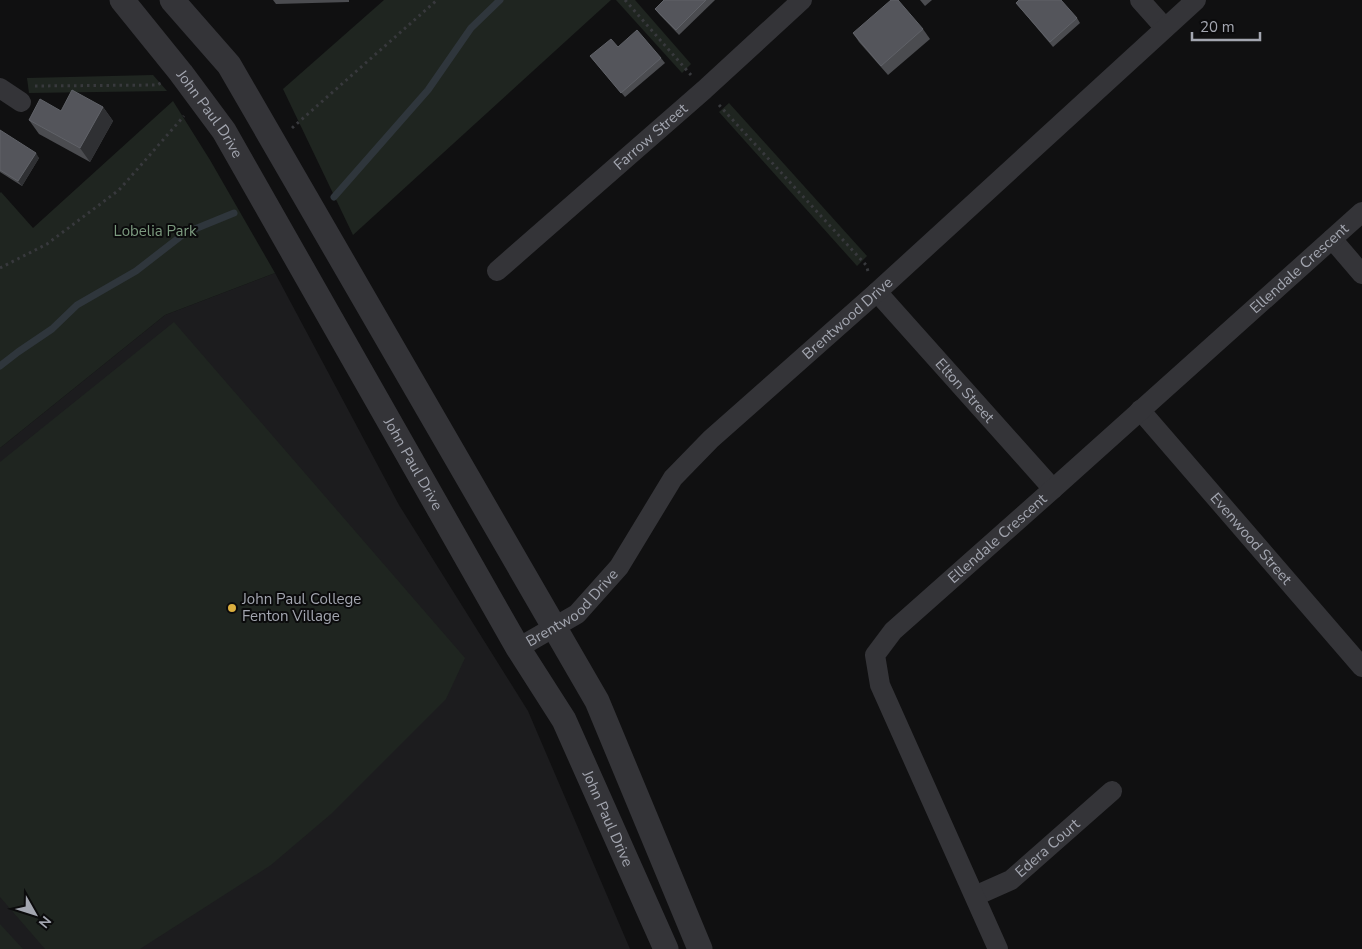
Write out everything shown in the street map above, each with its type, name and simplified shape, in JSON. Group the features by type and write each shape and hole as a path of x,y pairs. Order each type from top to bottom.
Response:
{"street":[{"name":"John Paul Drive","path":"122,0 182,72 229,140 518,648 564,720 666,949"},
{"path":"172,0 228,64 597,701 700,949"},
{"name":"Farrow Street","path":"497,271 704,90 802,0"},
{"path":"1140,0 1165,28"},
{"name":"Brentwood Drive","path":"518,648 577,614 619,567 673,478 711,439 877,292 1196,0"},
{"path":"0,88 21,102"},
{"name":"Ellendale Crescent","path":"998,949 880,685 875,655 893,631 1362,212"},
{"path":"1332,239 1362,274"},
{"name":"Elton Street","path":"877,292 1053,489"},
{"name":"Evenwood Street","path":"1140,410 1362,667"},
{"name":"Edera Court","path":"975,896 1012,880 1112,791"}],"path":[{"path":"275,144 436,0"},
{"path":"626,0 704,90 866,265 877,292"},
{"path":"21,102 25,86 157,85 166,80"},
{"path":"0,268 47,244 119,190 188,112 202,101"}],"shaded area":[{"name":"John Paul College Fenton Village","path":"275,273 399,505 528,711 630,949 0,949 0,448 165,315"}],"green space":[{"path":"384,0 611,0 353,235 283,89"},
{"path":"616,0 635,0 691,64 682,73"},
{"path":"153,75 167,91 29,93 27,78"},
{"name":"Lobelia Park","path":"173,101 210,160 275,273 165,315 0,448 0,193 33,228"},
{"path":"729,103 867,256 857,266 719,112"},
{"name":"John Paul College Fenton Village","path":"174,322 465,658 446,699 331,814 271,865 140,949 45,949 0,897 0,462"},
{"path":"0,924 23,949 0,949"}],"building":[{"path":"664,0 706,0 676,30 655,9"},
{"path":"891,0 898,0 923,29 881,66 853,33"},
{"path":"1019,0 1061,0 1077,18 1050,42 1016,3"},
{"path":"637,30 661,58 621,93 590,56 611,39 618,47"},
{"path":"72,90 103,107 80,148 29,120 40,99 61,111"},
{"path":"0,130 36,153 18,181 0,170"}],"waterway":[{"path":"334,197 428,90 471,28 500,0"},
{"path":"0,366 52,329 77,305 136,271 185,233 234,213"}],"place":[{"name":"John Paul College Fenton Village","path":"232,608"}]}
